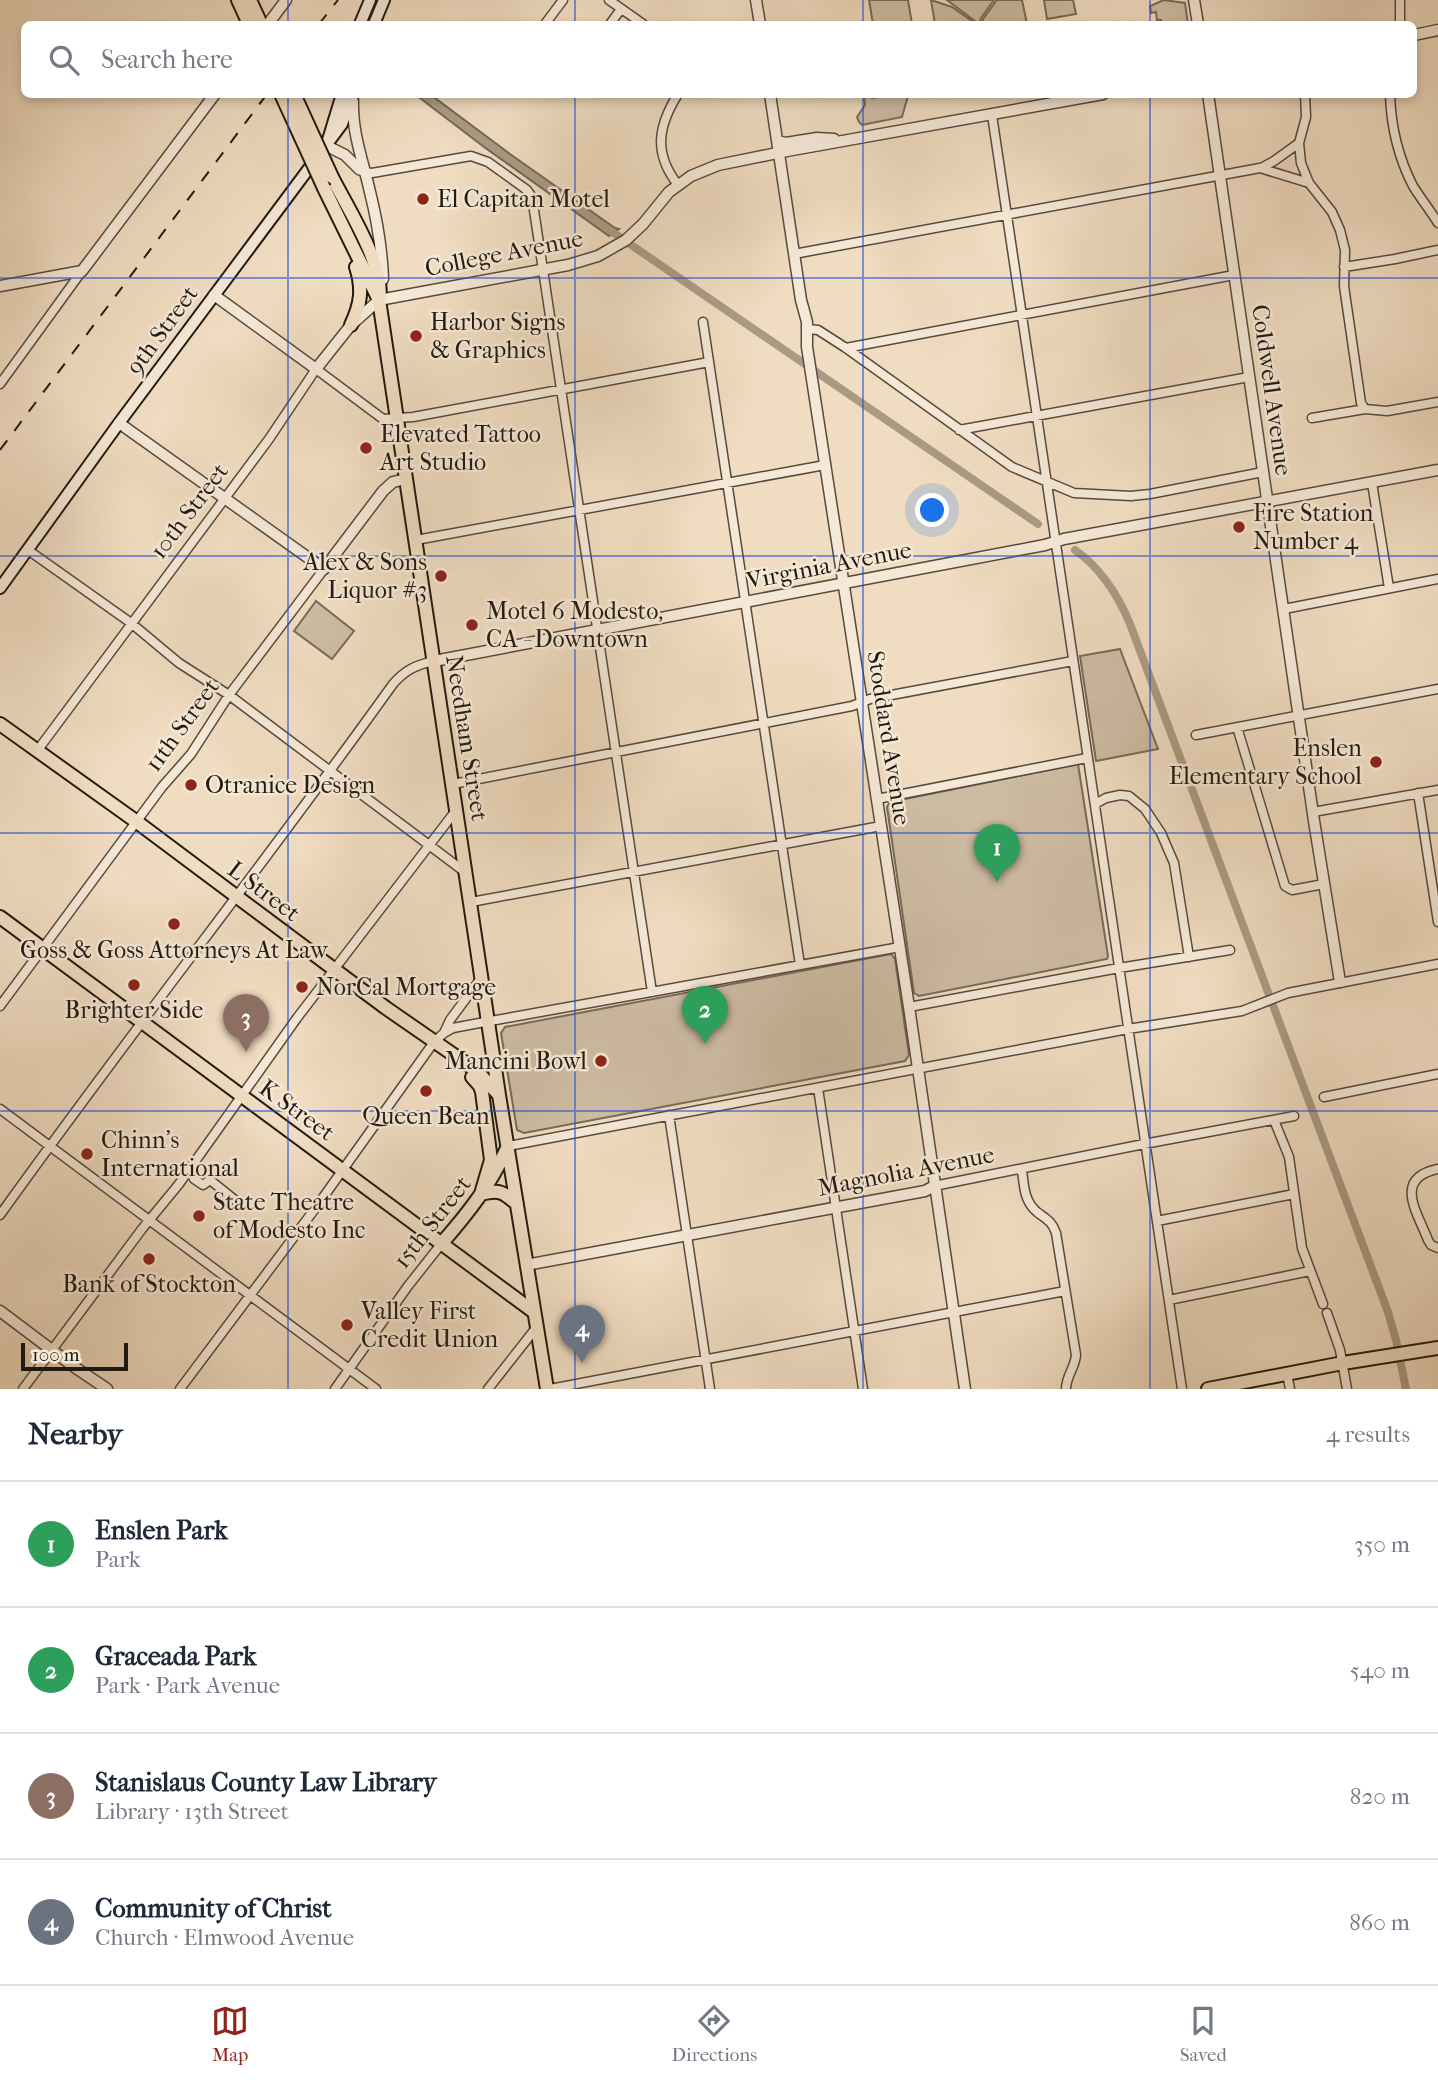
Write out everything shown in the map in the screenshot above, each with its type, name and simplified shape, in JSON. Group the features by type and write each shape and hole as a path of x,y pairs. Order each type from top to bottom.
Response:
{"main road":[{"path":"238,0 248,21"},
{"path":"250,0 260,21"},
{"path":"361,21 370,0"},
{"path":"375,21 384,0"},
{"path":"283,98 339,220 379,296"},
{"path":"296,98 372,256 379,280 379,296"},
{"path":"327,146 341,98"},
{"name":"9th Street","path":"0,588 119,423 327,146 342,124 352,98"},
{"path":"339,220 361,290 359,308 351,325"},
{"name":"Needham Street","path":"379,296 499,1095 548,1389"},
{"name":"L Street","path":"0,724 477,1071 499,1095"},
{"name":"K Street","path":"0,917 534,1312"},
{"path":"462,1060 467,1071 480,1086 484,1100 491,1160 481,1194 500,1191 517,1204"},
{"name":"15th Street","path":"442,1243 496,1173 508,1146"},
{"path":"1208,1389 1438,1348"}],"street":[{"path":"270,21 286,0"},
{"path":"547,21 564,0"},
{"path":"609,0 639,21"},
{"path":"756,0 760,21"},
{"path":"1194,0 1198,21"},
{"path":"1400,0 1400,21"},
{"path":"612,21 621,9"},
{"path":"1417,34 1438,30"},
{"path":"0,384 212,98"},
{"name":"Needham Street","path":"353,98 353,121 370,192 382,260 383,281 379,296"},
{"path":"676,98 664,121 661,142 664,162 678,185"},
{"name":"Stoddard Avenue","path":"771,98 793,254 808,329 808,356 900,947 965,1389"},
{"name":"College Avenue","path":"379,296 591,259 632,235 661,200 678,185 703,170 718,165 1082,98"},
{"name":"Coldwell Avenue","path":"1209,98 1340,982"},
{"path":"1305,98 1306,117 1299,143 1301,163 1309,183 1337,220 1345,250 1344,286 1361,403 1368,410"},
{"path":"1390,98 1391,120 1398,150 1414,186 1438,223"},
{"path":"992,115 1182,1389"},
{"path":"777,141 786,143 817,138 848,140"},
{"path":"793,254 1260,168 1299,143"},
{"path":"327,146 345,155 359,169 372,173 471,156 488,162 527,190 532,197 652,992"},
{"path":"1260,168 1309,183"},
{"path":"1344,267 1438,250"},
{"path":"0,286 82,271"},
{"path":"846,348 1234,275"},
{"path":"214,295 383,419 398,419 709,362"},
{"name":"10th Street","path":"37,751 269,439 316,369 351,325 379,296"},
{"path":"703,322 800,965"},
{"path":"808,329 818,330 846,348 1012,467 1074,493 1131,496 1263,472"},
{"path":"959,430 1249,377"},
{"path":"1312,418 1368,410 1387,411 1438,402"},
{"path":"119,423 324,569"},
{"path":"416,540 825,465"},
{"name":"Virginia Avenue","path":"434,661 1438,470"},
{"name":"11th Street","path":"0,1006 162,787 191,754 229,695 383,491 393,482 407,480"},
{"path":"1371,483 1389,588"},
{"path":"28,550 131,623 179,663 229,695 466,874"},
{"path":"1284,609 1438,579"},
{"path":"0,1215 400,676 414,666 434,661"},
{"path":"453,784 852,706 870,699 1073,662"},
{"path":"1196,735 1438,689"},
{"path":"1237,727 1283,883 1292,890 1324,884"},
{"path":"877,799 1087,758"},
{"path":"1313,812 1438,789"},
{"path":"1418,793 1438,922"},
{"path":"1095,804 1106,798 1129,796 1145,809 1161,833 1174,863 1189,957"},
{"path":"23,1389 457,809"},
{"path":"471,902 881,826"},
{"path":"180,1389 434,1042 444,1033 453,1028 900,947"},
{"path":"909,1007 1230,950"},
{"path":"508,1146 1128,1029 1242,1011 1278,996 1438,964"},
{"path":"444,1033 450,1020 482,977"},
{"path":"1324,1097 1438,1074"},
{"path":"818,1088 863,1389"},
{"path":"0,1110 376,1389"},
{"path":"669,1115 710,1389"},
{"name":"Magnolia Avenue","path":"526,1265 925,1191 934,1186 1144,1143 1294,1116"},
{"path":"1274,1120 1289,1157 1302,1248 1323,1304"},
{"path":"1438,1169 1424,1172 1416,1178 1411,1194 1427,1240 1438,1248"},
{"path":"1022,1170 1027,1199 1036,1211 1050,1221 1056,1233 1076,1355 1067,1376 1066,1389"},
{"path":"194,1179 203,1185 210,1180 240,1204"},
{"path":"1157,1221 1294,1194"},
{"name":"15th Street","path":"335,1389 442,1243"},
{"path":"1169,1300 1310,1271"},
{"path":"548,1389 1065,1291"},
{"path":"0,1311 107,1389"},
{"path":"1327,1313 1343,1363 1347,1389"},
{"path":"488,1389 536,1328"},
{"path":"1287,1374 1290,1389"}],"shaded area":[{"path":"869,0 908,0 912,21 872,21"},
{"path":"931,0 952,7 972,21 934,21"},
{"path":"947,0 994,0 980,21 975,21"},
{"path":"997,0 1022,0 1026,21 983,21"},
{"path":"1044,0 1073,0 1076,14 1047,19"},
{"path":"1164,0 1185,3 1188,21 1157,20 1156,12 1151,13 1150,6"},
{"path":"420,98 435,98 510,154 619,229 609,236"},
{"path":"864,98 907,98 902,117 862,125 857,117 865,105"},
{"path":"316,601 354,631 332,659 294,631"},
{"path":"1120,649 1158,749 1096,761 1080,656"},
{"path":"1078,764 1107,959 919,996 914,993 887,807 890,802"},
{"path":"891,954 895,959 909,1055 905,1061 524,1133 517,1130 501,1033 505,1027"}],"waterway":[{"path":"605,227 1038,524"},
{"path":"1075,550 1085,557 1108,583 1130,624 1388,1312 1406,1389"}],"railway":[{"path":"321,21 338,0"},
{"path":"0,450 264,98"}],"place":[{"name":"El Capitan Motel","path":"423,199"},
{"name":"Harbor Signs & Graphics","path":"416,336"},
{"name":"Elevated Tattoo Art Studio","path":"366,448"},
{"name":"Fire Station Number 4","path":"1239,527"},
{"name":"Alex & Sons Liquor #3","path":"441,576"},
{"name":"Motel 6 Modesto, CA - Downtown","path":"472,625"},
{"name":"Enslen Elementary School","path":"1376,762"},
{"name":"Otranice Design","path":"191,785"},
{"name":"Enslen Park","path":"997,882"},
{"name":"Goss & Goss Attorneys At Law","path":"174,924"},
{"name":"Brighter Side","path":"134,985"},
{"name":"NorCal Mortgage","path":"302,987"},
{"name":"Graceada Park","path":"705,1044"},
{"name":"Stanislaus County Law Library","path":"246,1052"},
{"name":"Mancini Bowl","path":"601,1061"},
{"name":"Queen Bean","path":"426,1091"},
{"name":"Chinn's International","path":"87,1154"},
{"name":"State Theatre of Modesto Inc","path":"199,1216"},
{"name":"Bank of Stockton","path":"149,1259"},
{"name":"Valley First Credit Union","path":"347,1325"},
{"name":"Community of Christ","path":"582,1363"}]}
